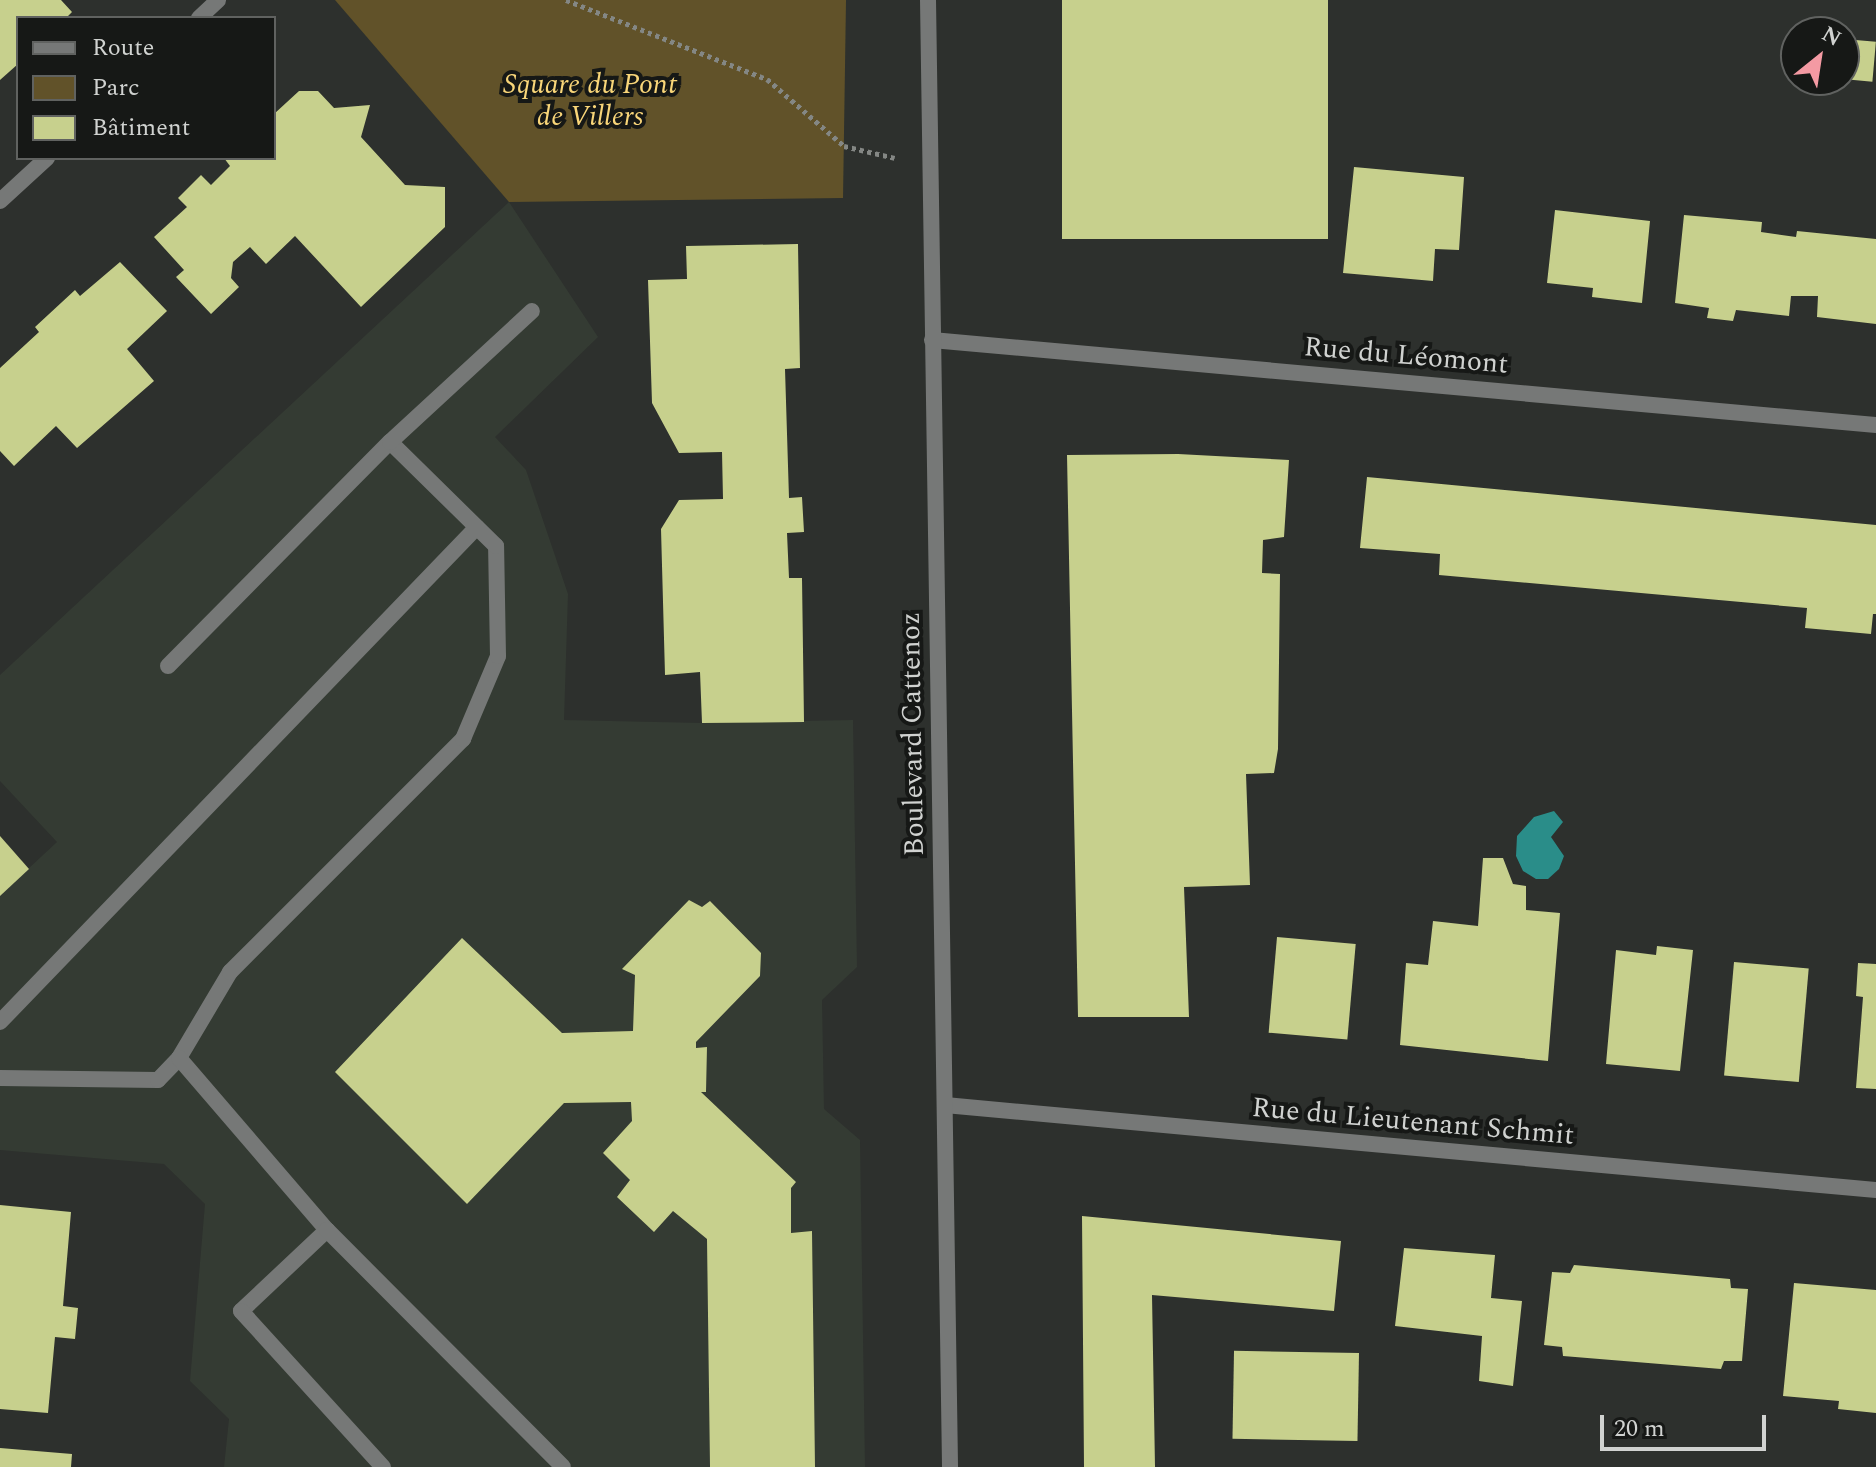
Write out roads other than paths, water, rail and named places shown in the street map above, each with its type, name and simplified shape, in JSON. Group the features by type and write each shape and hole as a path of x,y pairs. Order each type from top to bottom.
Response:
{"street":[{"path":"201,16 218,0"},
{"name":"Boulevard Cattenoz","path":"928,0 950,1467"},
{"path":"0,201 45,160"},
{"path":"168,666 390,442 532,311"},
{"name":"Rue du Léomont","path":"932,340 1876,425"},
{"path":"0,1078 158,1080 179,1058 230,972 463,739 498,656 496,546 390,442"},
{"path":"0,1022 477,527"},
{"path":"179,1058 327,1230 563,1467"},
{"name":"Rue du Lieutenant Schmit","path":"945,1105 1876,1190"},
{"path":"327,1230 241,1311 383,1467"}],"water":[{"path":"1554,811 1563,822 1551,837 1564,856 1559,869 1548,879 1536,879 1523,871 1516,856 1517,836 1534,817"}],"park label":[{"name":"Square du Pont de Villers","path":"590,101"}]}
